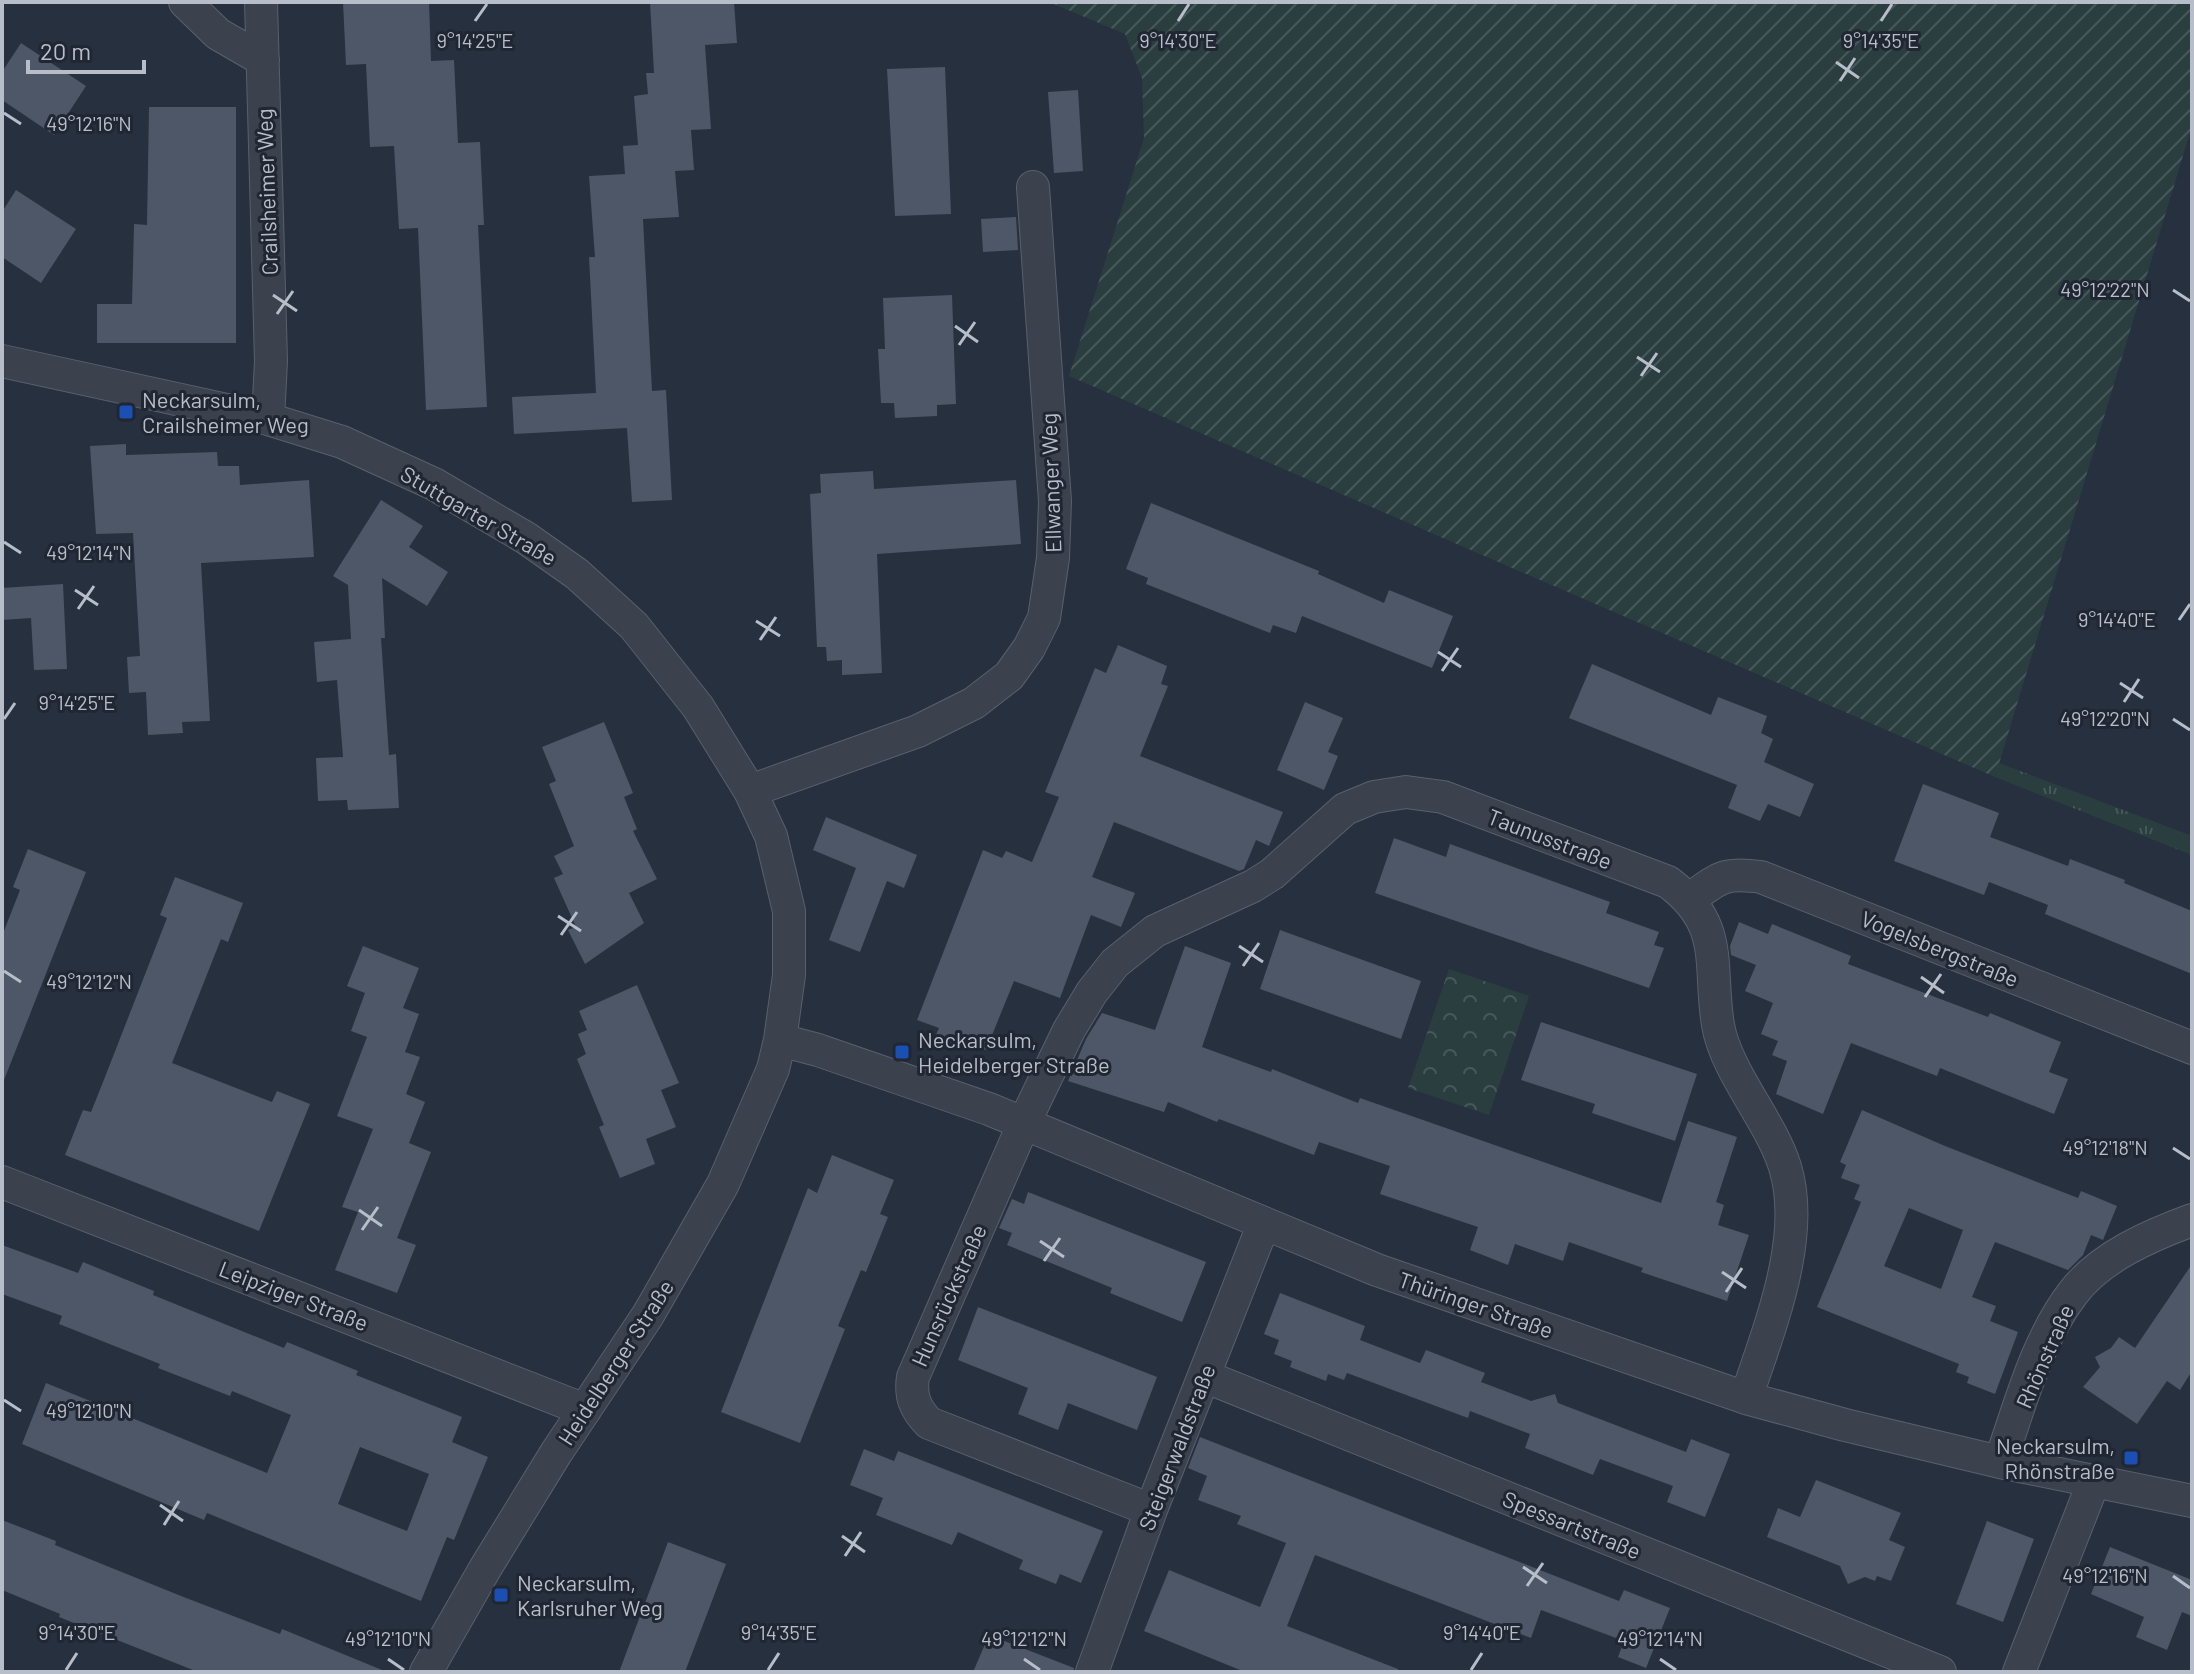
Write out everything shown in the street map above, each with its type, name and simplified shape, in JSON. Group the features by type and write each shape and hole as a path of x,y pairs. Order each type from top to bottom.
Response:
{"street":[{"path":"185,2 218,34 263,60"},
{"name":"Crailsheimer Weg","path":"261,2 271,361 268,419"},
{"name":"Ellwanger Weg","path":"750,791 918,731 974,703 1009,676 1029,648 1044,618 1053,558 1055,501 1033,187"},
{"name":"Stuttgarter Straße","path":"2,361 268,419 342,442 434,484 526,538 577,574 634,626 698,707 750,791 771,836 789,911 789,975 780,1040"},
{"name":"Taunusstraße","path":"1024,1123 1069,1030 1092,992 1115,963 1155,931 1253,886 1272,874 1345,809 1374,797 1406,792 1443,797 1668,882 1690,899"},
{"name":"Vogelsbergstraße","path":"1690,899 1717,879 1733,873 1761,877 2192,1048"},
{"path":"1690,899 1713,950 1718,1025 1724,1047 1785,1168 1791,1203 1788,1258 1746,1398"},
{"name":"Thüringer Straße","path":"780,1040 1024,1123 1377,1270 1746,1398 2000,1462 2192,1501"},
{"name":"Heidelberger Straße","path":"426,1672 494,1554 648,1315 723,1184 773,1069 780,1040"},
{"name":"Hunsrückstraße","path":"1024,1123 919,1357 911,1390 915,1405 929,1423 1151,1510"},
{"name":"Leipziger Straße","path":"2,1182 585,1410"},
{"name":"Rhönstraße","path":"2000,1462 2034,1369 2052,1328 2073,1292 2106,1262 2163,1230 2192,1220"},
{"name":"Steigerwaldstraße","path":"1092,1672 1151,1510 1264,1223"},
{"name":"Spessartstraße","path":"1204,1376 1940,1672"},
{"path":"2019,1672 2094,1481"}],"green space":[{"path":"1049,2 2192,2 2192,126 1995,777 1069,376 1144,138 1142,78 1125,34"},
{"path":"1999,763 2192,836 2192,855 1995,777"},
{"path":"1449,969 1529,996 1489,1115 1408,1088"}],"building":[{"path":"343,2 429,2 431,61 454,60 458,143 480,142 484,225 478,225 487,407 426,410 418,228 399,229 394,146 370,147 366,64 346,65"},
{"path":"650,2 734,2 737,43 705,45 711,129 691,130 694,170 675,171 679,217 643,219 652,391 666,390 672,500 632,502 627,428 514,434 512,397 596,393 589,257 595,257 589,176 625,174 623,146 638,145 634,96 648,94 646,73 654,73"},
{"path":"21,43 86,86 54,135 2,100 2,72"},
{"path":"945,67 951,214 895,216 887,69"},
{"path":"1078,90 1083,171 1054,173 1048,92"},
{"path":"149,107 236,107 236,343 97,343 97,304 132,304 134,224 147,225"},
{"path":"16,190 76,229 41,283 2,257 2,212"},
{"path":"1016,217 1018,250 983,252 981,219"},
{"path":"952,295 956,404 937,405 937,416 895,418 894,403 881,403 878,349 885,349 883,298"},
{"path":"126,444 126,455 217,452 218,466 239,466 240,485 309,480 314,557 201,563 210,721 182,722 183,733 148,735 146,692 129,693 127,657 140,656 133,533 96,534 90,446"},
{"path":"873,471 874,489 1016,480 1021,544 877,554 882,673 842,675 842,660 827,661 826,647 817,647 810,494 821,493 820,474"},
{"path":"381,500 423,526 409,547 448,572 427,606 382,578 385,638 381,638 389,755 396,754 399,808 348,810 347,800 318,801 316,758 343,757 337,680 317,682 314,642 351,639 348,585 333,576"},
{"path":"1151,503 1319,571 1318,574 1384,603 1389,590 1453,616 1432,668 1302,616 1296,633 1273,625 1270,633 1146,584 1148,578 1126,569"},
{"path":"63,584 67,669 34,670 31,618 2,620 2,588"},
{"path":"1118,645 1167,666 1161,684 1168,686 1140,756 1283,812 1269,846 1256,840 1244,869 1239,871 1114,822 1092,877 1135,893 1121,927 1091,915 1060,998 1014,981 986,1050 966,1042 963,1048 935,1037 939,1028 917,1020 983,850 1002,858 1006,851 1032,862 1059,797 1045,792 1095,668 1106,673"},
{"path":"1592,664 1711,715 1718,697 1767,716 1761,733 1773,739 1764,762 1814,784 1800,817 1768,804 1760,821 1728,808 1737,785 1569,718"},
{"path":"1305,702 1343,718 1328,752 1338,756 1324,790 1277,770"},
{"path":"604,722 633,793 624,797 637,829 633,831 657,879 629,893 644,923 585,964 568,930 576,927 554,878 563,874 554,856 574,846 549,784 556,781 542,747"},
{"path":"1923,784 1999,813 1990,837 2068,866 2070,859 2192,911 2192,974 2045,914 2048,905 1989,882 1984,895 1894,861"},
{"path":"826,817 917,855 904,888 887,881 860,952 829,940 856,868 813,850"},
{"path":"1394,838 1446,857 1450,844 1610,902 1606,913 1659,932 1654,945 1664,948 1649,988 1375,893"},
{"path":"28,849 86,872 4,1080 2,936 20,890 13,887"},
{"path":"175,877 243,903 228,942 221,939 172,1063 272,1102 277,1091 310,1104 259,1231 65,1155 83,1110 91,1112 105,1077 167,918 160,915"},
{"path":"1739,922 1768,934 1772,924 1851,956 1848,964 1988,1017 1990,1013 2061,1042 2049,1072 2068,1079 2054,1114 1940,1068 1937,1076 1851,1043 1823,1114 1776,1094 1787,1061 1772,1055 1778,1041 1761,1034 1773,1003 1745,991 1756,965 1731,955 1730,946"},
{"path":"1280,930 1421,981 1401,1039 1260,989"},
{"path":"363,946 419,968 403,1008 419,1014 405,1052 420,1057 406,1094 425,1102 409,1143 431,1152 397,1238 416,1245 397,1293 335,1270 358,1212 342,1207 373,1129 337,1116 367,1037 351,1031 365,993 347,986"},
{"path":"1185,946 1231,963 1202,1047 1271,1072 1272,1069 1358,1103 1360,1098 1661,1203 1688,1121 1737,1137 1716,1202 1724,1205 1718,1225 1749,1235 1727,1301 1641,1272 1643,1268 1569,1242 1563,1261 1515,1244 1508,1265 1470,1250 1478,1227 1380,1194 1390,1166 1319,1142 1314,1155 1168,1102 1164,1112 1068,1081 1086,1039 1102,1013 1155,1030"},
{"path":"637,985 679,1083 661,1090 676,1127 646,1139 655,1164 620,1178 599,1127 604,1125 577,1059 586,1054 578,1034 587,1030 579,1011"},
{"path":"1541,1022 1697,1074 1675,1141 1592,1113 1595,1104 1521,1080"},
{"path":"1862,1110 2078,1198 2081,1191 2117,1206 2103,1240 2091,1235 2083,1255 2068,1270 1995,1242 1972,1297 1996,1306 1990,1321 2018,1332 1995,1394 1967,1383 1969,1377 1956,1372 1959,1364 1817,1307 1861,1202 1854,1199 1860,1185 1841,1178 1846,1165 1840,1162","holes":["1909,1208 1963,1230 1941,1289 1884,1266"]},
{"path":"832,1155 894,1180 880,1214 888,1217 866,1272 861,1270 838,1326 845,1329 800,1443 721,1412 808,1188 817,1193"},
{"path":"1028,1192 1206,1262 1182,1322 1110,1293 1112,1288 1007,1245 1012,1233 999,1228 1012,1199 1024,1204"},
{"path":"2,1245 78,1273 83,1262 154,1291 153,1295 284,1348 287,1342 358,1371 356,1375 462,1417 452,1442 488,1457 454,1540 447,1537 421,1601 207,1513 204,1520 22,1444 46,1383 267,1473 291,1415 232,1391 230,1396 158,1368 160,1364 59,1324 62,1316 2,1294","holes":["360,1447 429,1474 407,1531 338,1504"]},
{"path":"2192,1264 2192,1371 2180,1390 2167,1381 2137,1424 2083,1387 2100,1367 2095,1357 2111,1348 2119,1337 2135,1348"},
{"path":"1280,1293 1365,1326 1360,1340 1420,1363 1426,1350 1485,1373 1481,1382 1531,1401 1555,1394 1558,1403 1686,1452 1691,1439 1730,1454 1705,1517 1667,1502 1673,1486 1600,1459 1593,1475 1525,1448 1530,1434 1470,1411 1468,1418 1347,1373 1344,1380 1328,1374 1326,1381 1290,1367 1292,1361 1274,1354 1279,1340 1264,1334"},
{"path":"978,1307 1157,1377 1137,1430 1068,1403 1058,1430 1018,1414 1028,1388 958,1360"},
{"path":"1200,1437 1619,1601 1624,1590 1670,1608 1646,1668 1618,1657 1624,1641 1541,1610 1531,1638 1315,1555 1287,1626 1398,1669 1398,1672 1245,1672 1144,1631 1169,1570 1260,1607 1286,1543 1237,1524 1241,1516 1198,1500 1207,1476 1188,1468"},
{"path":"864,1449 894,1461 898,1451 1103,1531 1081,1583 1060,1574 1056,1584 1019,1569 1023,1560 958,1532 952,1545 876,1515 883,1498 850,1485"},
{"path":"1816,1480 1901,1513 1889,1540 1905,1547 1891,1581 1877,1576 1875,1581 1865,1577 1848,1584 1840,1566 1767,1537 1778,1508 1800,1517"},
{"path":"2,1520 181,1596 280,1634 282,1629 387,1672 198,1672 59,1617 60,1614 2,1590"},
{"path":"1987,1521 2034,1539 2003,1622 1956,1604"},
{"path":"668,1542 726,1564 685,1672 619,1672"},
{"path":"2110,1547 2192,1580 2192,1616 2182,1612 2167,1650 2136,1637 2144,1617 2091,1594"},
{"path":"989,1635 1074,1668 1073,1672 973,1672"}],"place":[{"name":"Neckarsulm, Crailsheimer Weg","path":"126,412"},
{"name":"Neckarsulm, Heidelberger Straße","path":"902,1052"},
{"name":"Neckarsulm, Rhönstraße","path":"2131,1458"},
{"name":"Neckarsulm, Karlsruher Weg","path":"501,1595"}]}
